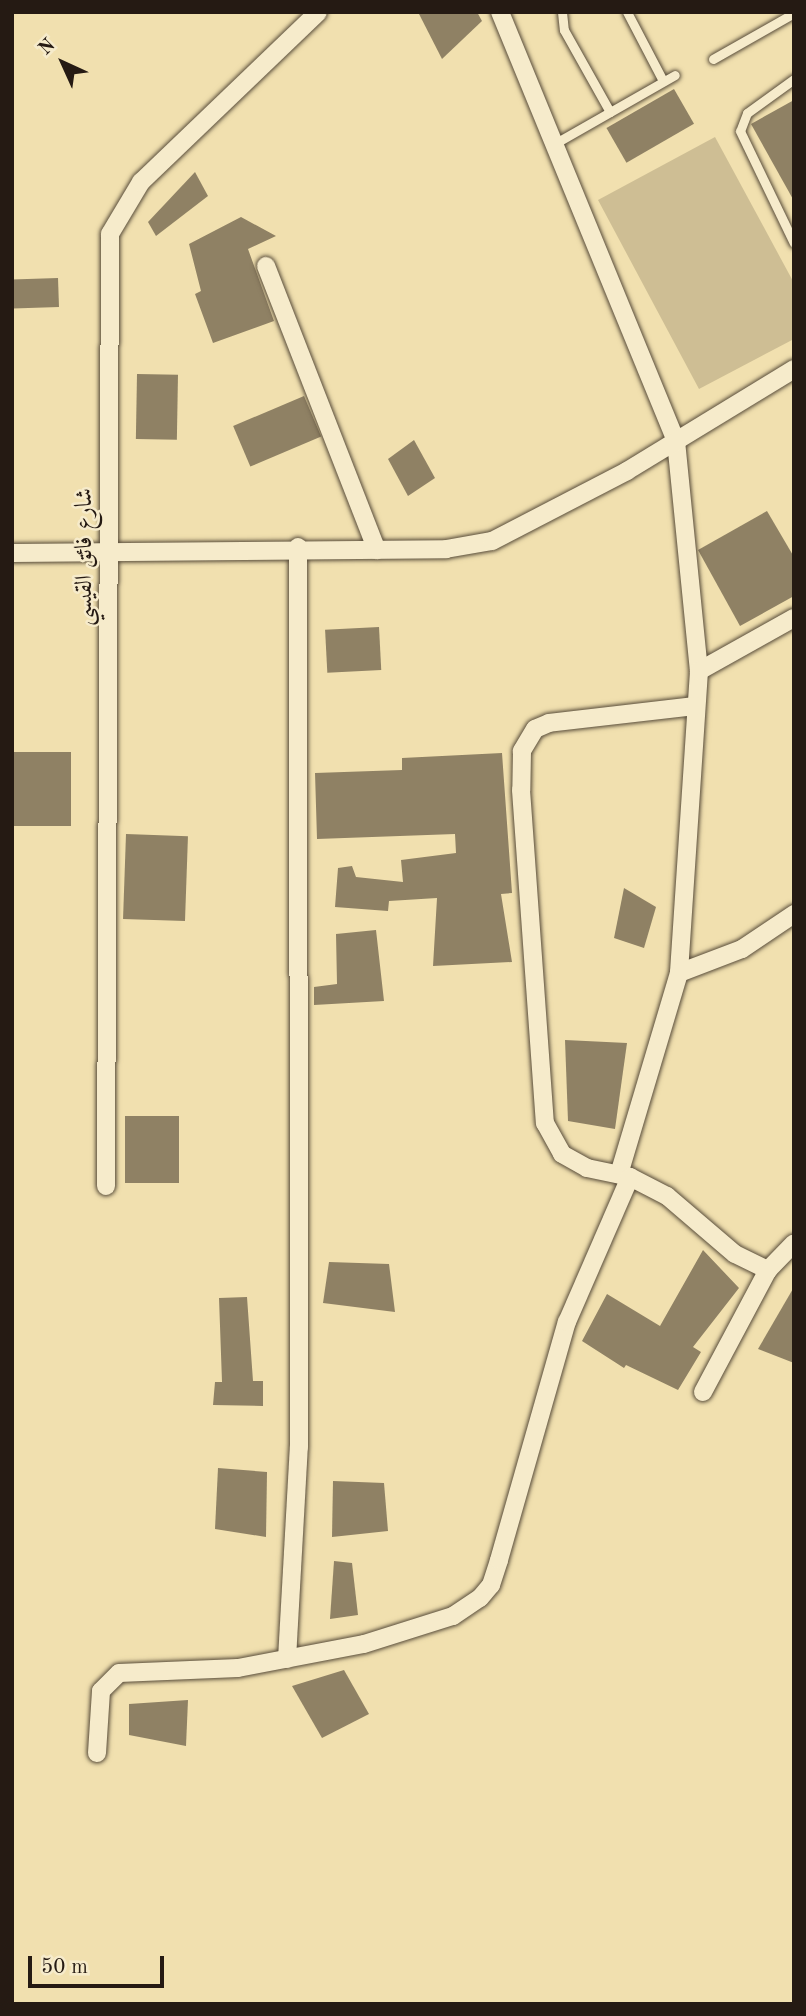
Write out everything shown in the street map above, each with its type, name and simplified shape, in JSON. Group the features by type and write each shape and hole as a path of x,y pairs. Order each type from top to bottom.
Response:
{"street":[{"name":"شارع فائق القيسي","path":"106,1186 111,552 110,234 141,182 318,12"},
{"path":"97,1753 101,1691 119,1673 238,1668 364,1644 453,1616 469,1608 491,1585 547,1381 588,1264 625,1176 679,973 699,671 676,441 500,12"},
{"path":"266,266 377,550"},
{"path":"12,553 298,547 446,549 492,541 538,520 794,369"},
{"path":"287,1659 299,1447 298,547"},
{"path":"699,671 794,618"},
{"path":"695,706 549,723 528,738 520,762 545,1123 562,1154 587,1168 625,1176 674,1201 735,1254 768,1270"},
{"path":"679,973 742,949 794,914"},
{"path":"703,1392 768,1270 794,1243"}],"lane":[{"path":"562,12 564,30 610,112"},
{"path":"627,12 663,81"},
{"path":"713,59 794,13"},
{"path":"554,144 675,75"},
{"path":"794,79 747,113 740,131 794,243"}],"shaded area":[{"path":"715,137 794,283 794,339 699,389 598,200"}],"building":[{"path":"418,12 477,12 482,21 442,59"},
{"path":"674,89 694,124 626,163 606,128"},
{"path":"794,100 794,201 751,124"},
{"path":"195,172 208,196 156,236 148,222"},
{"path":"241,217 276,236 248,249 274,321 213,343 195,294 201,291 189,244"},
{"path":"58,278 59,307 13,309 12,280"},
{"path":"137,374 178,375 177,440 136,439"},
{"path":"304,396 321,437 250,467 233,426"},
{"path":"414,440 435,478 408,496 388,459"},
{"path":"767,511 794,557 794,596 740,626 698,550"},
{"path":"379,627 381,670 327,673 325,630"},
{"path":"12,752 71,752 71,826 12,826"},
{"path":"502,753 512,893 501,894 512,962 433,966 437,898 389,901 388,911 335,907 338,868 352,866 356,877 403,882 401,860 456,853 455,834 317,839 315,773 402,770 402,758"},
{"path":"126,834 188,836 185,921 123,919"},
{"path":"624,888 656,907 644,948 614,938"},
{"path":"376,930 384,1001 314,1005 314,987 337,984 336,934"},
{"path":"565,1040 627,1043 615,1129 568,1121"},
{"path":"125,1116 179,1116 179,1183 125,1183"},
{"path":"703,1250 739,1288 693,1347 701,1352 678,1390 626,1365 624,1368 582,1341 607,1294 660,1326"},
{"path":"329,1262 389,1264 395,1312 323,1303"},
{"path":"794,1287 794,1363 758,1349"},
{"path":"247,1297 253,1381 263,1381 263,1406 213,1405 215,1382 222,1382 219,1298"},
{"path":"218,1468 267,1472 266,1537 215,1529"},
{"path":"333,1481 384,1483 388,1531 332,1537"},
{"path":"334,1561 352,1563 358,1615 330,1619"},
{"path":"344,1670 369,1714 322,1738 292,1686"},
{"path":"188,1700 186,1746 129,1735 129,1704"}]}
